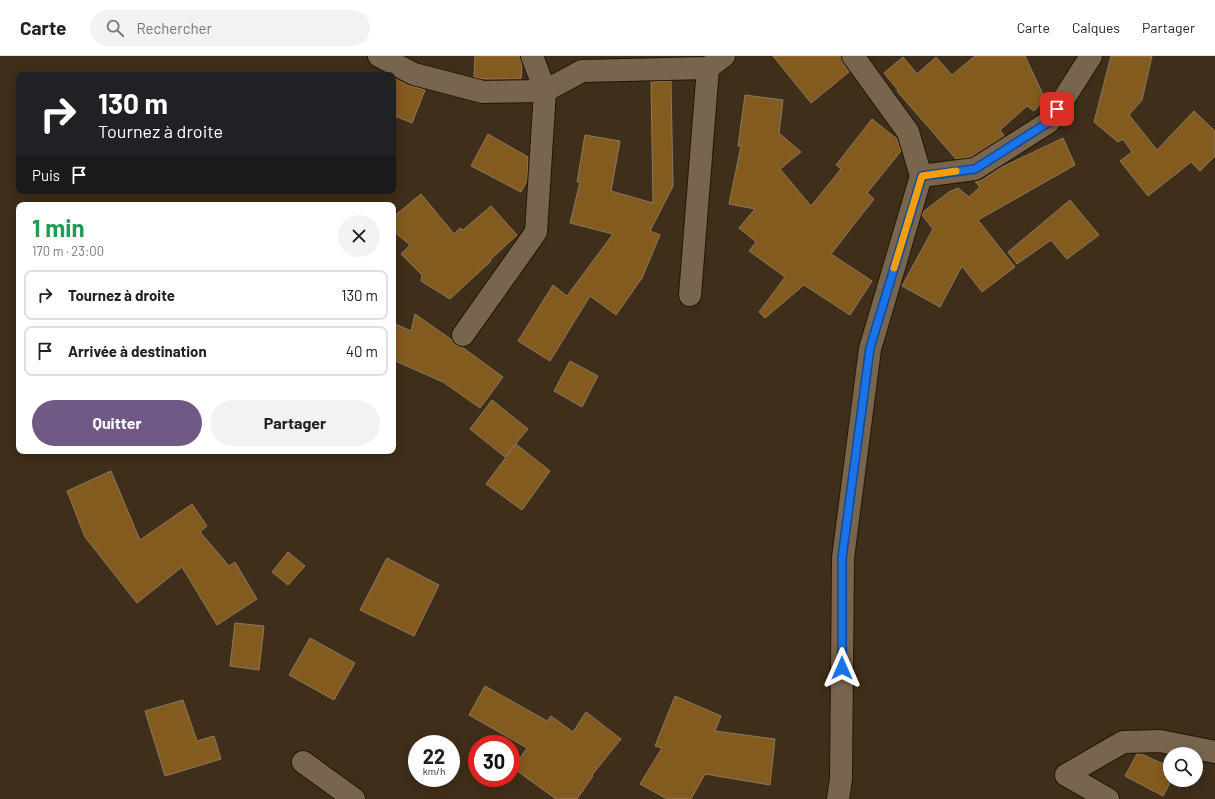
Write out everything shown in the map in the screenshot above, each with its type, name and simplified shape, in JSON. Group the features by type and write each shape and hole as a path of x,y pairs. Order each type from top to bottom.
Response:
{"street":[{"path":"379,56 414,74 483,92 544,91 582,71 716,62 690,295"},
{"path":"463,336 536,232 544,91 532,56"},
{"path":"838,799 841,779 842,558 870,348 922,176 908,132 853,56"},
{"path":"922,176 975,169 1049,122 1091,56"},
{"path":"1108,799 1066,775 1123,742 1160,741 1215,752"},
{"path":"303,762 354,799"}],"building":[{"path":"475,56 520,56 522,65 521,79 484,79 474,77"},
{"path":"773,56 841,56 843,63 849,72 811,103"},
{"path":"975,56 1025,56 1045,99 1034,111 1027,106 1000,130 1004,136 971,157 956,159 897,91 898,90 884,73 903,57 917,74 936,57 952,75"},
{"path":"1111,56 1152,56 1142,100 1129,115 1157,150 1194,111 1215,131 1215,156 1200,171 1191,162 1148,196 1120,161 1132,152 1123,139 1118,142 1094,122"},
{"path":"396,79 408,85 425,90 412,123 396,116"},
{"path":"671,81 673,186 650,231 660,235 642,278 616,315 590,296 550,361 518,341 553,285 567,296 613,234 570,223 580,182 577,182 585,135 620,141 611,191 653,203 651,82"},
{"path":"745,95 783,100 779,133 801,152 780,169 811,206 841,169 836,165 872,119 897,139 901,151 867,193 874,199 831,254 872,281 850,315 804,285 765,318 759,312 785,277 749,251 756,242 739,228 755,209 729,204 741,146 738,146"},
{"path":"488,134 528,157 527,181 521,192 471,166"},
{"path":"1063,138 1075,165 978,220 1015,267 982,292 962,266 940,307 902,286 933,229 922,215 923,212 949,192 958,188 969,197 980,187 975,182 982,180 1000,168"},
{"path":"421,194 454,234 460,228 463,230 491,206 517,235 450,299 421,281 422,275 401,254 410,245 396,233 396,215"},
{"path":"1070,200 1099,235 1067,259 1051,240 1017,264 1008,252"},
{"path":"415,314 452,340 455,345 462,347 503,377 480,408 443,382 396,361 396,324 411,331"},
{"path":"570,361 598,376 582,407 554,391"},
{"path":"492,400 528,429 505,457 470,429"},
{"path":"516,444 550,471 522,510 486,484"},
{"path":"111,471 140,540 192,504 207,526 200,532 229,566 235,562 257,599 217,625 182,567 137,603 85,537 67,491"},
{"path":"288,552 305,566 288,585 272,572"},
{"path":"387,558 439,585 414,636 360,610"},
{"path":"235,623 264,626 259,670 230,666"},
{"path":"310,638 355,663 334,700 289,675"},
{"path":"485,686 547,721 551,716 573,732 586,712 621,739 592,775 593,776 577,799 556,799 520,773 520,758 527,748 520,744 520,735 504,735 469,715"},
{"path":"675,696 721,716 715,731 775,739 770,785 705,774 691,799 667,799 640,784 662,748 655,746"},
{"path":"183,700 197,741 214,736 221,759 165,776 145,711"},
{"path":"1137,754 1141,754 1163,764 1163,787 1168,787 1163,796 1125,776"}],"slow traffic":[{"path":"894,268 922,176 956,171"}],"route":[{"path":"842,668 842,558 870,348 922,176 975,169 1049,122 1057,109"}]}
